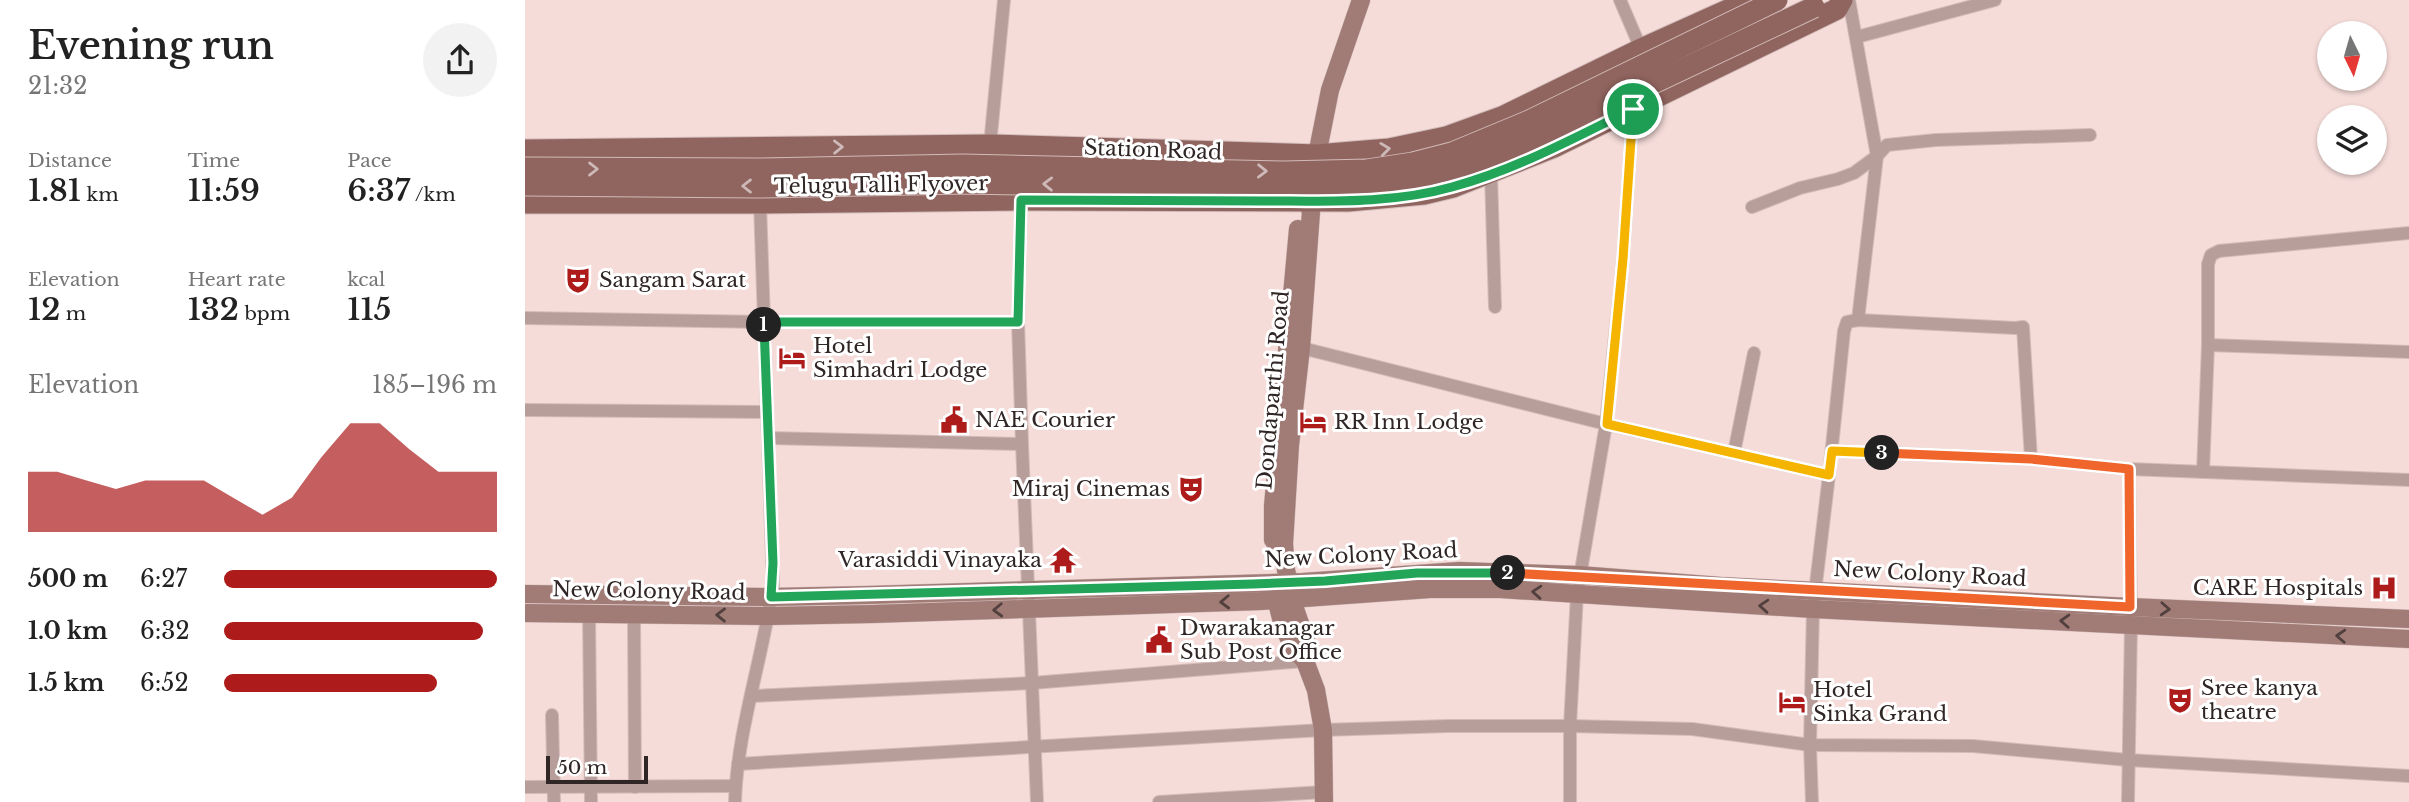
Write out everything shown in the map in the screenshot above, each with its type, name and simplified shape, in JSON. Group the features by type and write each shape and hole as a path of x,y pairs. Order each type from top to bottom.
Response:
{"main road":[{"path":"1317,155 1331,90 1361,0"},
{"name":"Station Road","path":"525,150 990,145 1317,155 1389,149 1446,137 1504,116 1641,49 1750,0"},
{"name":"Telugu Talli Flyover","path":"525,168 758,169 963,165 1284,172 1367,170 1413,163 1452,153 1529,121 1777,0"},
{"path":"525,203 1348,201 1425,194 1491,174 1554,148 1837,9 1842,0"},
{"name":"Telugu Talli Flyover","path":"525,186 758,187 964,183 1311,190 1355,189 1421,181 1478,163 1535,139 1821,4"},
{"name":"Dondaparthi Road","path":"1307,201 1311,212 1273,506 1283,591 1309,649 1305,662 1316,690 1323,730 1324,797"},
{"name":"New Colony Road","path":"525,613 769,615 1030,609 1283,591 1449,572 1579,575 1814,600"},
{"name":"New Colony Road","path":"525,594 771,597 1029,589 1500,589 1577,594 1814,600 2131,616 2409,639"},
{"name":"New Colony Road","path":"2131,616 2409,619"}],"street":[{"path":"990,145 1004,0"},
{"path":"1620,0 1641,49"},
{"path":"1849,0 1877,156 1858,320"},
{"path":"1857,37 1995,0"},
{"path":"1570,802 1570,726 1577,594 1607,424 1623,259 1633,109"},
{"path":"1752,207 1800,188 1854,173 1887,145 1913,141 2090,135"},
{"path":"1491,174 1495,307"},
{"path":"1021,200 1018,322 1037,802"},
{"path":"735,802 738,764 769,615 773,563 760,203"},
{"path":"2203,472 2208,264 2211,255 2219,251 2409,233"},
{"path":"525,318 1018,322"},
{"path":"1812,802 1810,744 1814,600 1847,322 1858,320 2023,327 2031,459"},
{"path":"2208,345 2409,352"},
{"path":"1294,346 1607,424 1829,475"},
{"path":"1734,453 1754,353"},
{"path":"525,410 767,412"},
{"path":"769,438 1022,444"},
{"path":"1832,451 2031,459 2129,469 2409,480"},
{"path":"2128,802 2131,616 2129,469"},
{"path":"589,614 591,802"},
{"path":"634,614 635,786"},
{"path":"752,696 1032,683 1305,662"},
{"path":"552,715 554,802"},
{"path":"738,764 1323,730 1570,726 1692,729 1810,744 1973,746 2128,760 2409,776"},
{"path":"525,787 735,786"},
{"path":"1159,802 1324,797"}],"place":[{"name":"Sangam Sarat","path":"578,280"},
{"name":"Hotel Simhadri Lodge","path":"792,358"},
{"name":"NAE Courier","path":"954,420"},
{"name":"RR Inn Lodge","path":"1313,422"},
{"name":"Miraj Cinemas","path":"1191,489"},
{"name":"Varasiddi Vinayaka","path":"1063,560"},
{"name":"CARE Hospitals","path":"2384,588"},
{"name":"Dwarakanagar Sub Post Office","path":"1159,640"},
{"name":"Sree kanya theatre","path":"2180,700"},
{"name":"Hotel Sinka Grand","path":"1792,702"}],"route":[{"path":"1633,109 1619,314 1607,424 1829,475 1832,451 2031,459 2129,469 2130,607 1721,586 1579,575 1459,572 1253,584 771,597 773,563 764,322 1018,322 1021,200 1348,201 1425,194 1491,174 1554,148 1633,109"}]}
